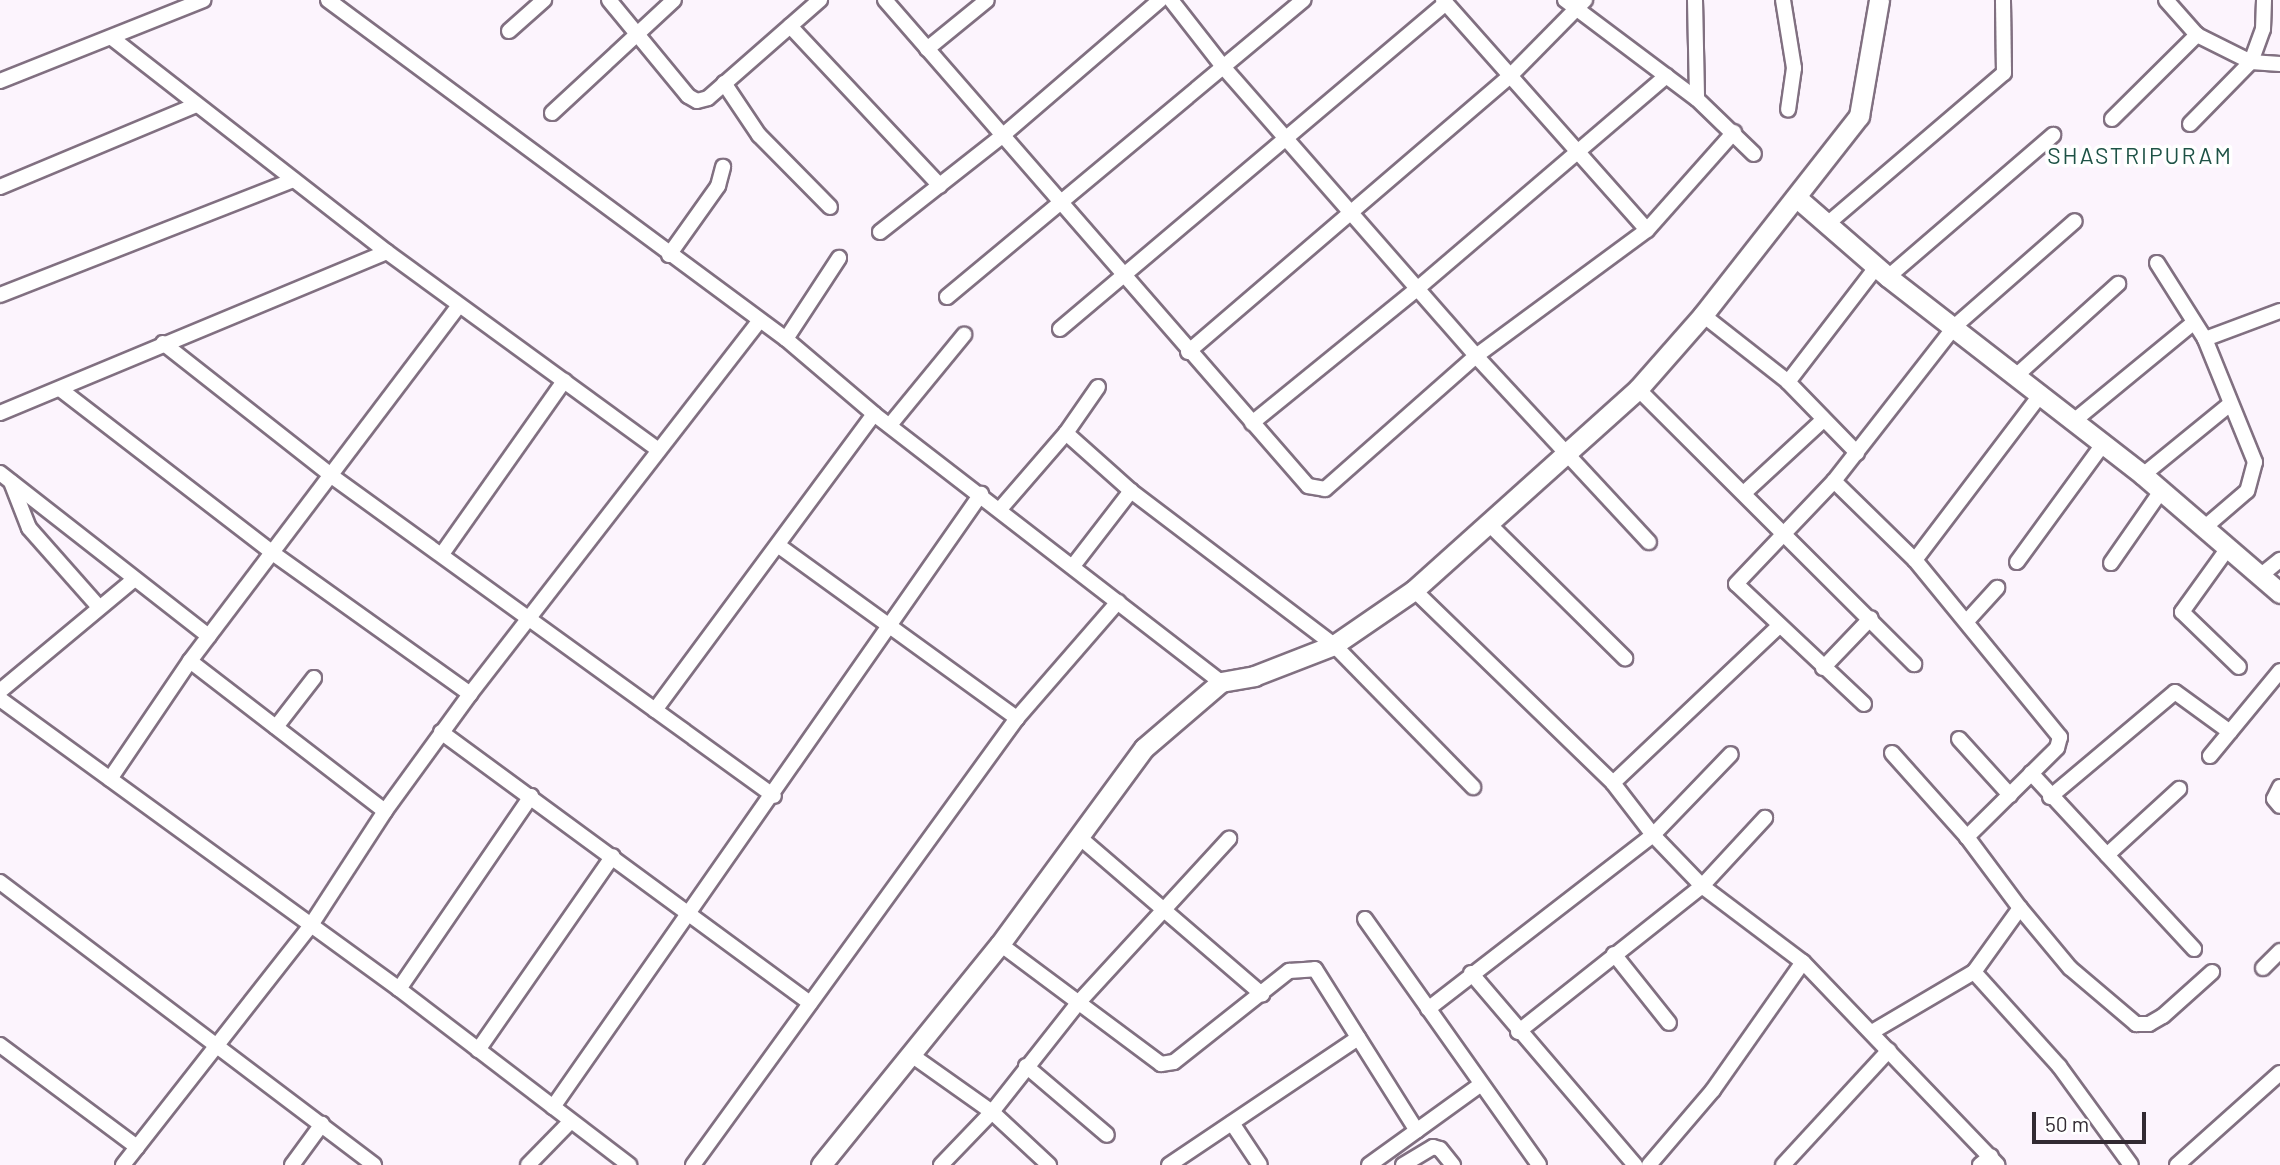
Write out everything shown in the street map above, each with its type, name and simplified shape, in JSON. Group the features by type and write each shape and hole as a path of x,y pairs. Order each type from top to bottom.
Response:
{"street":[{"path":"0,81 204,0"},
{"path":"328,0 786,339 874,414 1001,508 1221,682"},
{"path":"509,32 544,0"},
{"path":"610,0 688,96 708,98 820,0"},
{"path":"552,113 674,0"},
{"path":"885,0 1126,276 1188,352 1308,486 1325,489 1476,356 1647,230 1734,132"},
{"path":"927,49 987,0"},
{"path":"880,232 1002,136 1160,0"},
{"path":"1171,0 1225,69 1476,356 1649,542"},
{"path":"947,297 1225,69 1304,0"},
{"path":"1566,0 1581,5 1697,99 1754,154"},
{"path":"1695,0 1697,99"},
{"path":"1783,0 1794,68 1788,110"},
{"path":"821,1165 1000,944 1144,748 1221,682 1254,676 1334,645 1414,590 1490,525 1638,389 1703,316 1859,116 1878,26 1879,0"},
{"path":"1826,225 2004,73 2003,0"},
{"path":"2166,0 2197,35 2251,62 2280,64"},
{"path":"2190,124 2251,62 2263,29 2264,0"},
{"path":"1060,329 1126,276 1444,1 1647,230"},
{"path":"1188,352 1510,76 1581,5"},
{"path":"790,26 940,186"},
{"path":"2112,119 2197,35"},
{"path":"112,38 387,252 659,450"},
{"path":"1252,423 1418,289 1666,76"},
{"path":"724,83 759,135 830,207"},
{"path":"0,187 196,105"},
{"path":"1788,382 1883,272 2053,135"},
{"path":"669,255 718,186 723,167"},
{"path":"0,295 293,180"},
{"path":"1796,197 1883,272 2018,374 2143,475 2280,593"},
{"path":"1864,704 1736,584 1834,481 1955,326 2076,221"},
{"path":"0,413 387,252"},
{"path":"786,339 839,258"},
{"path":"2157,263 2204,339 2230,404 2250,443 2255,471 2247,491 2204,528"},
{"path":"2018,374 2118,284"},
{"path":"110,779 190,661 333,477 460,305"},
{"path":"2204,339 2280,311"},
{"path":"1703,316 1788,382 1857,453"},
{"path":"123,1165 214,1045 311,925 385,811 441,732 759,321"},
{"path":"2075,420 2193,323"},
{"path":"890,425 964,335"},
{"path":"163,343 333,477 442,554 528,621 774,796"},
{"path":"442,554 564,381"},
{"path":"1001,508 1066,433 1098,387"},
{"path":"60,389 274,554 470,694"},
{"path":"1638,389 1871,618 1914,664"},
{"path":"1915,559 2041,394"},
{"path":"2143,475 2230,404"},
{"path":"655,710 779,546 874,414"},
{"path":"1744,493 1823,420"},
{"path":"1066,433 1131,491 1334,645 1473,787"},
{"path":"2017,562 2103,444"},
{"path":"6,477 133,580 209,636"},
{"path":"6,477 29,528 99,607"},
{"path":"1834,481 1915,559 2060,737 2057,748 1967,837"},
{"path":"1073,566 1131,491"},
{"path":"2111,563 2161,491"},
{"path":"553,1107 774,796 981,494"},
{"path":"1490,525 1625,658"},
{"path":"779,546 1017,718"},
{"path":"2228,548 2182,612 2239,667"},
{"path":"2260,576 2280,560"},
{"path":"0,691 133,580"},
{"path":"1967,621 1997,588"},
{"path":"1414,590 1613,783 1653,835 1702,886 1803,962 1889,1050 1989,1162"},
{"path":"693,1165 1017,718 1118,602"},
{"path":"1822,667 1871,618"},
{"path":"1613,783 1779,626"},
{"path":"190,661 385,811"},
{"path":"2210,756 2280,671"},
{"path":"276,727 314,678"},
{"path":"2050,797 2175,692 2230,732"},
{"path":"0,699 399,989 629,1165"},
{"path":"441,732 810,1003"},
{"path":"1959,739 2010,795"},
{"path":"1892,753 1967,837 2020,908 2070,968 2136,1024 2148,1024 2163,1016 2212,972"},
{"path":"1428,1009 1471,973 1653,835 1731,754"},
{"path":"2031,773 2050,797 2194,949"},
{"path":"2280,787 2274,799 2280,806"},
{"path":"2107,855 2179,789"},
{"path":"399,989 530,796"},
{"path":"1518,1032 1702,886 1765,818"},
{"path":"1078,836 1262,994"},
{"path":"941,1165 992,1112 1079,1002 1229,839"},
{"path":"478,1050 613,856"},
{"path":"0,882 374,1165"},
{"path":"1872,1032 1974,972 2020,908"},
{"path":"1365,919 1539,1165"},
{"path":"1000,944 1161,1064 1174,1062 1289,971 1315,969 1418,1131"},
{"path":"2263,968 2280,951"},
{"path":"1614,954 1669,1023"},
{"path":"1649,1165 1713,1090 1803,962"},
{"path":"1974,972 2059,1066 2131,1165"},
{"path":"1471,973 1518,1032 1635,1165"},
{"path":"1169,1165 1358,1038"},
{"path":"0,1045 136,1147"},
{"path":"1783,1165 1889,1050"},
{"path":"911,1055 992,1112 1049,1165"},
{"path":"1026,1066 1107,1135"},
{"path":"2177,1165 2280,1073"},
{"path":"1369,1165 1480,1085"},
{"path":"528,1165 570,1122"},
{"path":"1232,1123 1260,1165"},
{"path":"292,1165 322,1124"},
{"path":"1403,1165 1433,1147 1440,1149 1453,1165"}],"district":[{"name":"SHASTRIPURAM","path":"2140,155"}]}
